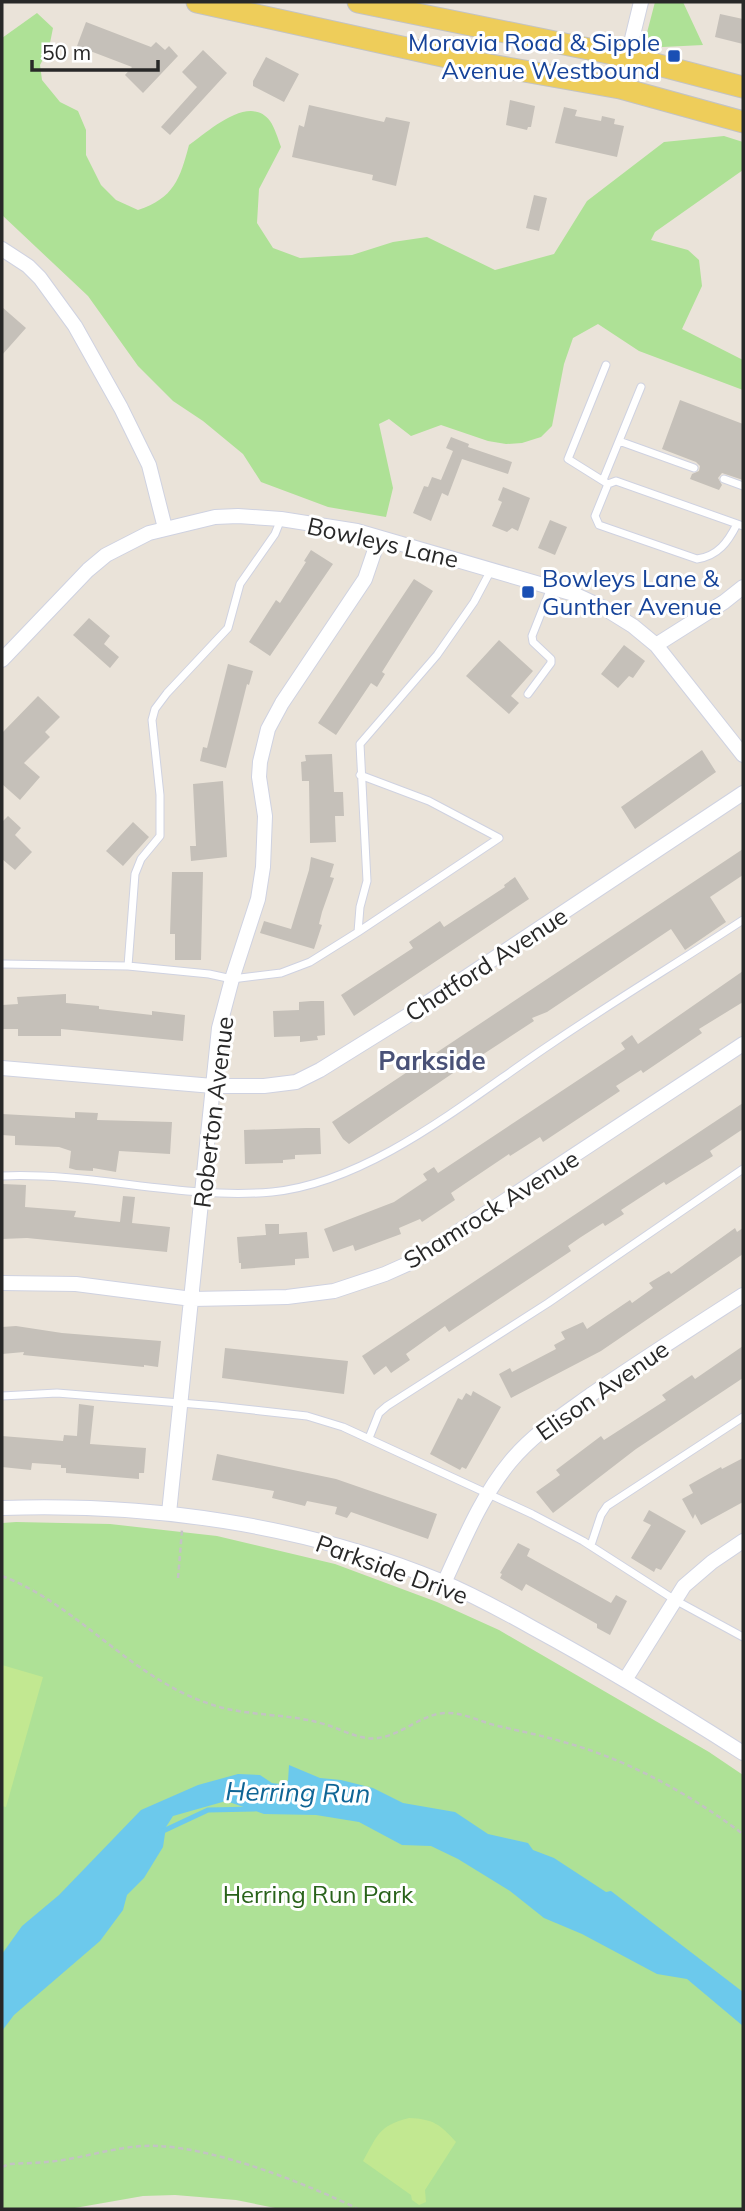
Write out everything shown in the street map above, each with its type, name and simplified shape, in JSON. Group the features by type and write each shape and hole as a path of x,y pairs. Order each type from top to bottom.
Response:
{"main road":[{"path":"197,2 456,59 620,88 743,122"},
{"path":"358,2 628,57 743,87"}],"street":[{"path":"620,88 641,2"},
{"path":"2,249 28,266 40,278 75,326 149,465 165,528"},
{"name":"Bowleys Lane","path":"2,660 88,570 106,555 149,533 215,517 281,519 357,531 574,594 604,608 633,626 656,645 743,755"},
{"name":"Roberton Avenue","path":"170,1513 219,1028 258,899 263,867 265,816 259,777 260,762 268,729 365,579 379,538"},
{"path":"656,645 743,587"},
{"name":"Chatford Avenue","path":"2,1068 213,1086 282,1085 296,1082 415,1011 743,793"},
{"name":"Shamrock Avenue","path":"2,1283 76,1284 192,1299 287,1297 334,1291 412,1262 743,1044"},
{"name":"Elison Avenue","path":"444,1583 489,1493 528,1442 620,1375 743,1294"},
{"name":"Parkside Drive","path":"2,1508 59,1507 170,1513 267,1528 333,1545 444,1583 511,1616 625,1680 743,1753"},
{"path":"625,1680 675,1600 694,1576 743,1541"}],"lane":[{"path":"606,365 568,459 605,482 616,481 740,525 727,543 708,558 697,559 599,525 595,516 605,482 618,441 641,387"},
{"path":"618,441 694,468"},
{"path":"724,479 743,486"},
{"path":"128,967 135,874 141,859 160,836 160,795 152,720 155,709 228,628 240,584 275,534 281,519"},
{"path":"358,932 360,907 367,881 360,744 437,655 474,602 491,569"},
{"path":"528,694 551,663 551,659 533,642 532,636 551,587"},
{"path":"2,964 128,967 209,974 232,979 281,973 310,961 358,932 499,838 429,801 360,775"},
{"path":"2,1176 63,1177 203,1192 253,1193 290,1189 327,1178 385,1153 446,1116 552,1043 743,920"},
{"path":"369,1438 379,1413 387,1406 548,1303 743,1169"},
{"path":"2,1396 57,1393 217,1406 307,1416 343,1427 489,1493 590,1545 675,1600 743,1637"},
{"path":"590,1545 607,1506 743,1417"}],"path":[{"path":"178,1578 181,1530"},
{"path":"2,1576 40,1593 157,1679 204,1702 235,1712 324,1724 369,1739 388,1736 436,1714 465,1716 561,1741 609,1757 686,1795 743,1834"},
{"path":"2,2167 9,2164 61,2161 125,2147 159,2146 220,2157 321,2190 358,2209"}],"green space":[{"path":"655,2 683,2 703,45 643,48"},
{"path":"37,13 53,28 49,48 40,65 42,80 60,102 78,111 86,130 86,155 101,185 116,200 138,210 160,200 174,186 189,145 217,124 240,113 261,113 272,124 281,147 259,189 257,223 273,248 300,258 352,255 393,242 427,237 495,270 554,254 587,201 664,142 724,136 743,142 743,170 655,232 651,240 688,250 699,260 702,286 682,329 743,360 743,390 639,351 598,324 573,338 564,364 552,426 541,437 522,443 506,444 488,441 441,425 411,436 389,419 379,424 393,488 386,517 328,507 261,482 243,454 203,421 173,401 138,366 88,296 2,215 2,38"},
{"name":"Herring Run Park","path":"2,1523 110,1524 217,1536 335,1564 437,1602 499,1630 709,1752 743,1775 743,2209 280,2209 236,2200 175,2195 143,2196 69,2209 2,2209"},
{"path":"2,1665 43,1677 6,1807 2,1806"},
{"path":"409,2118 435,2124 456,2142 425,2190 426,2202 419,2205 412,2200 411,2195 363,2161 385,2128"}],"water":[{"name":"Herring Run","path":"289,1765 320,1778 373,1788 403,1803 455,1812 488,1834 528,1843 533,1850 554,1858 606,1892 611,1891 743,1992 743,2026 687,1979 657,1974 582,1934 544,1918 510,1891 431,1846 402,1845 359,1822 316,1815 264,1814 226,1801 173,1816 166,1827 163,1847 144,1878 127,1895 123,1910 100,1941 14,2015 2,2031 2,1954 22,1926 59,1895 141,1810 198,1785 238,1774 260,1775 272,1783 280,1784 288,1781"}],"building":[{"path":"720,14 743,19 743,44 715,37"},
{"path":"86,22 151,47 156,42 165,50 169,46 178,56 143,93 125,75 132,67 77,46"},
{"path":"203,50 227,73 170,135 161,127 197,87 182,72"},
{"path":"266,57 299,74 284,102 253,86"},
{"path":"510,100 535,106 531,127 527,130 506,125"},
{"path":"309,105 384,122 386,117 410,122 396,186 372,180 373,175 292,157 299,125 304,127"},
{"path":"564,107 577,110 575,116 601,121 602,116 615,119 614,124 624,126 617,157 555,143"},
{"path":"534,195 547,198 539,231 526,228"},
{"path":"2,307 26,328 2,355"},
{"path":"680,400 743,424 743,480 722,473 718,478 722,485 719,490 690,479 692,474 699,471 700,466 662,449"},
{"path":"451,437 469,444 468,447 512,462 508,474 462,459 448,496 442,493 431,521 413,513 424,486 428,487 432,477 441,480 453,451 446,448"},
{"path":"503,487 530,498 518,531 512,528 507,532 492,526 502,502 498,500"},
{"path":"550,520 567,527 555,555 538,548"},
{"path":"311,550 333,564 270,656 249,642 276,600 280,603"},
{"path":"414,579 433,591 382,672 385,674 377,687 371,683 336,735 318,723"},
{"path":"89,618 110,636 104,644 119,657 110,668 73,635"},
{"path":"499,640 533,671 511,696 519,703 509,714 466,676"},
{"path":"624,645 645,661 633,678 629,676 618,688 601,674"},
{"path":"228,664 253,671 249,685 247,684 226,768 200,761 203,747 207,748"},
{"path":"38,696 60,717 45,732 50,737 24,763 40,777 20,800 2,784 2,733"},
{"path":"702,750 716,772 635,829 621,807"},
{"path":"332,754 334,792 343,792 344,816 335,816 336,842 310,843 309,781 302,781 301,762 306,761 305,755"},
{"path":"223,781 227,857 191,861 190,846 196,846 193,784"},
{"path":"8,816 21,828 15,835 32,852 15,870 2,859 2,822"},
{"path":"133,822 149,837 123,866 106,851"},
{"path":"743,849 743,875 710,897 726,922 685,950 671,929 547,1012 532,1018 534,1021 349,1144 343,1139 332,1122"},
{"path":"311,857 334,864 330,877 334,878 322,912 319,924 322,925 314,949 260,933 264,921 291,929"},
{"path":"172,872 203,872 201,960 175,960 175,934 170,934"},
{"path":"515,877 529,899 354,1016 341,995 413,948 409,942 440,921 444,927 505,887 504,885"},
{"path":"743,971 743,1002 699,1029 702,1033 643,1073 641,1070 616,1086 620,1091 543,1142 540,1137 510,1156 509,1154 451,1193 455,1200 422,1222 420,1219 399,1228 401,1234 355,1251 353,1245 333,1252 324,1229 394,1202 427,1180 423,1174 434,1167 438,1173 625,1049 621,1043 632,1035 638,1044"},
{"path":"66,994 66,1003 99,1006 99,1009 152,1015 152,1011 185,1015 183,1041 61,1029 61,1036 18,1036 18,1029 2,1029 2,1005 18,1004 17,997"},
{"path":"324,1001 325,1035 317,1036 318,1040 300,1042 300,1036 274,1037 273,1011 299,1010 299,1002"},
{"path":"743,1103 743,1129 710,1151 713,1156 666,1185 664,1182 621,1210 624,1214 581,1237 568,1246 571,1251 449,1332 445,1326 406,1354 410,1360 391,1373 386,1366 374,1375 362,1356"},
{"path":"75,1112 98,1113 97,1120 172,1122 170,1154 119,1151 116,1172 93,1168 93,1171 76,1170 69,1168 71,1151 59,1147 15,1145 15,1136 2,1135 2,1114 75,1118"},
{"path":"320,1128 321,1154 295,1155 295,1159 283,1160 283,1163 245,1164 244,1130"},
{"path":"2,1184 26,1185 25,1207 76,1211 74,1217 120,1222 123,1196 135,1197 132,1223 170,1227 167,1252 27,1238 2,1239"},
{"path":"265,1224 279,1224 279,1234 307,1232 309,1258 295,1259 295,1265 241,1269 237,1237 266,1235"},
{"path":"735,1228 737,1232 743,1228 743,1254 601,1351 511,1398 499,1374 510,1368 512,1372 556,1349 554,1345 565,1339 561,1332 583,1322 587,1329 630,1300 632,1303 653,1288 649,1283 669,1271 671,1274"},
{"path":"16,1326 62,1333 161,1341 158,1367 23,1355 24,1352 2,1354 2,1327"},
{"path":"743,1346 743,1378 636,1449 553,1513 536,1492 560,1475 556,1470 601,1436 604,1440 666,1400 662,1395 692,1375 695,1379"},
{"path":"225,1348 348,1361 344,1394 222,1378"},
{"path":"473,1391 501,1407 466,1469 462,1467 460,1470 430,1454 458,1398 462,1400 466,1393 471,1396"},
{"path":"79,1404 94,1406 90,1444 146,1448 144,1473 139,1473 139,1479 66,1473 66,1468 61,1468 61,1465 32,1463 31,1470 2,1467 2,1436 63,1441 64,1435 77,1436"},
{"path":"217,1454 336,1479 437,1514 428,1539 351,1512 347,1518 335,1514 337,1507 307,1501 305,1506 272,1498 274,1491 212,1480"},
{"path":"743,1458 743,1502 701,1525 695,1514 693,1519 682,1499 693,1493 689,1485"},
{"path":"649,1510 686,1531 661,1570 656,1568 654,1572 631,1558 651,1525 643,1521"},
{"path":"518,1543 530,1549 527,1556 611,1603 616,1595 627,1601 610,1635 597,1628 597,1624 526,1584 522,1591 500,1578 500,1573"}],"waterway":[{"name":"Herring Run","path":"161,1832 208,1810 255,1809"}],"place":[{"name":"Moravia Road & Sipple Avenue Westbound","path":"674,56"},
{"name":"Bowleys Lane & Gunther Avenue","path":"528,592"}],"district":[{"name":"Parkside","path":"432,1060"}]}
